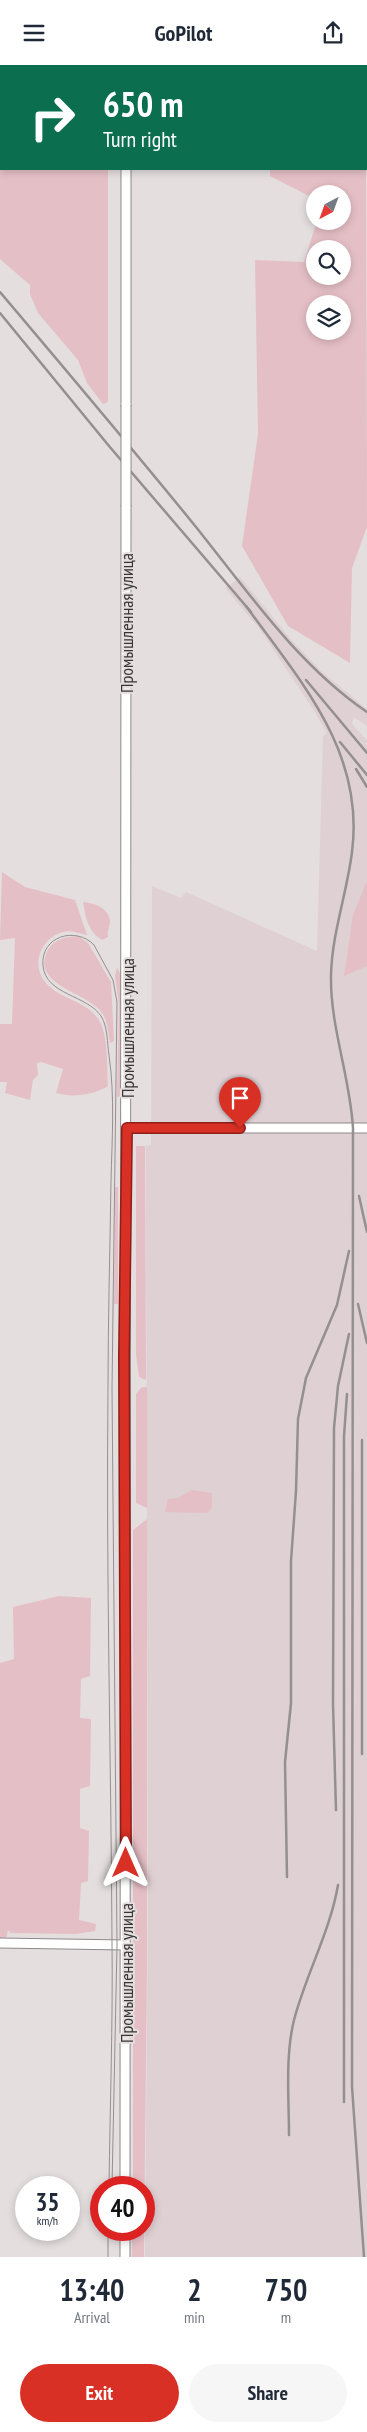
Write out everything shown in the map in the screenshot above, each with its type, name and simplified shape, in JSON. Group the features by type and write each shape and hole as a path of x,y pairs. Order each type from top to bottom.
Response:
{"street":[{"name":"Промышленная улица","path":"125,2176 126,170"},
{"path":"127,1128 367,1128"},
{"path":"0,1943 126,1945"},
{"path":"125,2241 125,2257"}],"shaded area":[{"path":"0,170 108,170 108,402 103,404 87,383 78,360 38,313 30,294 30,285 0,259"},
{"path":"270,170 366,170 367,527 352,568 350,663 288,626 242,546 258,434 255,260 304,262 306,256 306,285 351,285 351,240 311,240 314,230 351,230 351,185 306,185 306,194 270,176"},
{"path":"240,577 289,637 320,670 367,709 367,726 354,717 352,724 367,740 367,2257 145,2257 145,2241 155,2241 155,2176 146,2176 148,1915 146,1146 151,1145 152,886 181,898 186,892 317,951 323,736 327,733 259,628 225,588"},
{"path":"2,872 25,887 75,900 87,935 68,931 53,937 42,948 38,963 39,971 49,986 88,1009 95,1014 100,1022 106,1044 108,1086 102,1089 76,1095 56,1093 63,1069 41,1062 37,1063 38,1075 33,1080 30,1100 5,1093 7,1082 0,1082 0,1024 12,1024 15,938 0,940"},
{"path":"367,881 367,966 344,976 353,915"},
{"path":"83,902 96,905 109,916 108,937 102,940 90,928"},
{"path":"78,936 88,943 111,982 114,1041 110,1043 107,1024 102,1013 85,999 53,980 47,972 44,962 48,950 54,943 61,939"},
{"path":"117,967 121,976 122,1096 117,1097 119,1004 115,976"},
{"path":"136,1146 145,1146 146,1380 139,1377 136,1355"},
{"path":"115,1187 118,1187 118,1304 114,1304"},
{"path":"142,1387 147,1387 147,1508 136,1503 136,1394"},
{"path":"192,1490 212,1493 212,1508 207,1513 165,1512 168,1499 178,1498"},
{"path":"147,1519 145,2176 133,2176 133,1530"},
{"path":"59,1596 91,1598 90,1676 81,1679 80,1718 91,1719 90,1786 80,1789 80,1828 89,1831 88,1881 81,1883 79,1920 96,1924 95,1931 76,1934 11,1933 8,1930 6,1938 0,1938 0,1663 14,1659 13,1607"},
{"path":"132,2241 144,2241 144,2257 132,2257"}],"tram line":[{"path":"109,2176 112,1972 108,1457 113,1102 107,1035 101,1016 86,1003 51,983 46,976 43,966 47,947 53,941 69,935 87,939 94,945 113,980 117,1002 112,1389 117,1945 112,2176"},
{"path":"108,2241 108,2257"}],"railway":[{"path":"0,292 148,468 275,626 318,672 367,712"},
{"path":"0,313 109,446 251,612"},
{"path":"246,606 288,662 324,720 339,750 349,782 353,816 352,852 334,944 331,975 334,1014 353,1128 352,2087 364,2257"},
{"path":"306,680 367,753"},
{"path":"340,742 367,775"},
{"path":"356,769 367,787"},
{"path":"359,1196 367,1232"},
{"path":"287,1877 285,1762 291,1703 291,1561 296,1491 298,1419 306,1378 337,1305 349,1251"},
{"path":"358,1304 367,1343"},
{"path":"336,1810 333,1704 334,1428 338,1386 349,1334"},
{"path":"344,2102 344,1436 347,1394"},
{"path":"362,1440 362,1754"},
{"path":"289,2135 288,2077 291,2034 299,2003 324,1936 338,1885"}],"route":[{"path":"126,1863 124,1356 127,1128 240,1128"}]}
